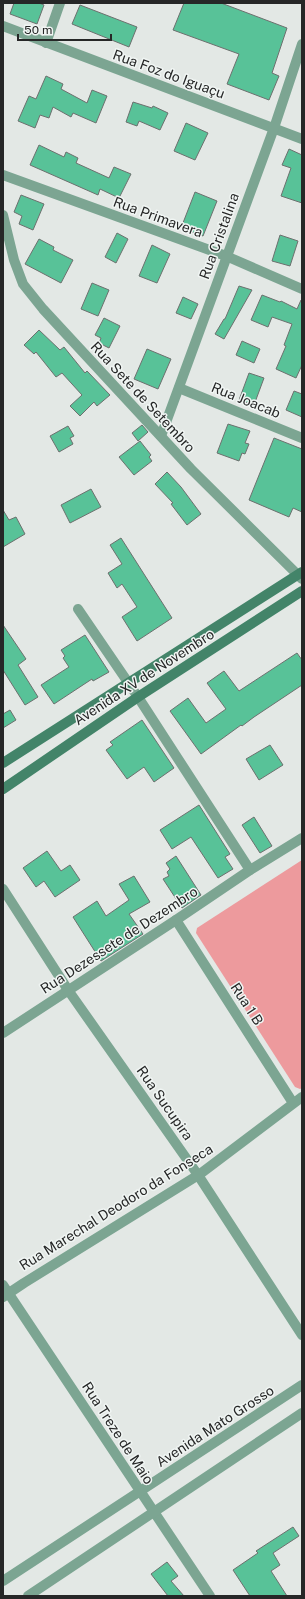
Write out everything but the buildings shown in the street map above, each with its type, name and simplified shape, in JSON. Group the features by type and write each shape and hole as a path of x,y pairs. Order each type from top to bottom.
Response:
{"main road":[{"name":"Avenida XV de Novembro","path":"3,763 129,682 301,575"},
{"name":"Avenida XV de Novembro","path":"3,789 138,697 302,591"}],"street":[{"path":"46,43 60,3"},
{"name":"Rua Foz do Iguaçu","path":"3,26 274,128 302,140"},
{"name":"Rua Cristalina","path":"161,436 274,128 302,44"},
{"name":"Rua Primavera","path":"3,175 226,256 302,289"},
{"name":"Rua Sete de Setembro","path":"3,215 14,260 24,284 43,309 191,469 301,575"},
{"name":"Rua Joacab","path":"179,388 302,438"},
{"path":"78,609 129,682 250,870"},
{"name":"Rua Dezessete de Dezembro","path":"3,1033 250,870 302,838"},
{"name":"Rua Sucupira","path":"3,889 68,990 198,1175 302,1335"},
{"name":"Rua 1 B","path":"176,920 298,1100"},
{"name":"Rua Marechal Deodoro da Fonseca","path":"5,1292 24,1282 198,1175 298,1100"},
{"name":"Rua Treze de Maio","path":"5,1292 210,1596"},
{"name":"Avenida Mato Grosso","path":"3,1581 302,1385"},
{"path":"28,1596 302,1413"}],"shaded area":[{"path":"302,860 302,1088 300,1089 295,1087 196,933 197,928"}]}
